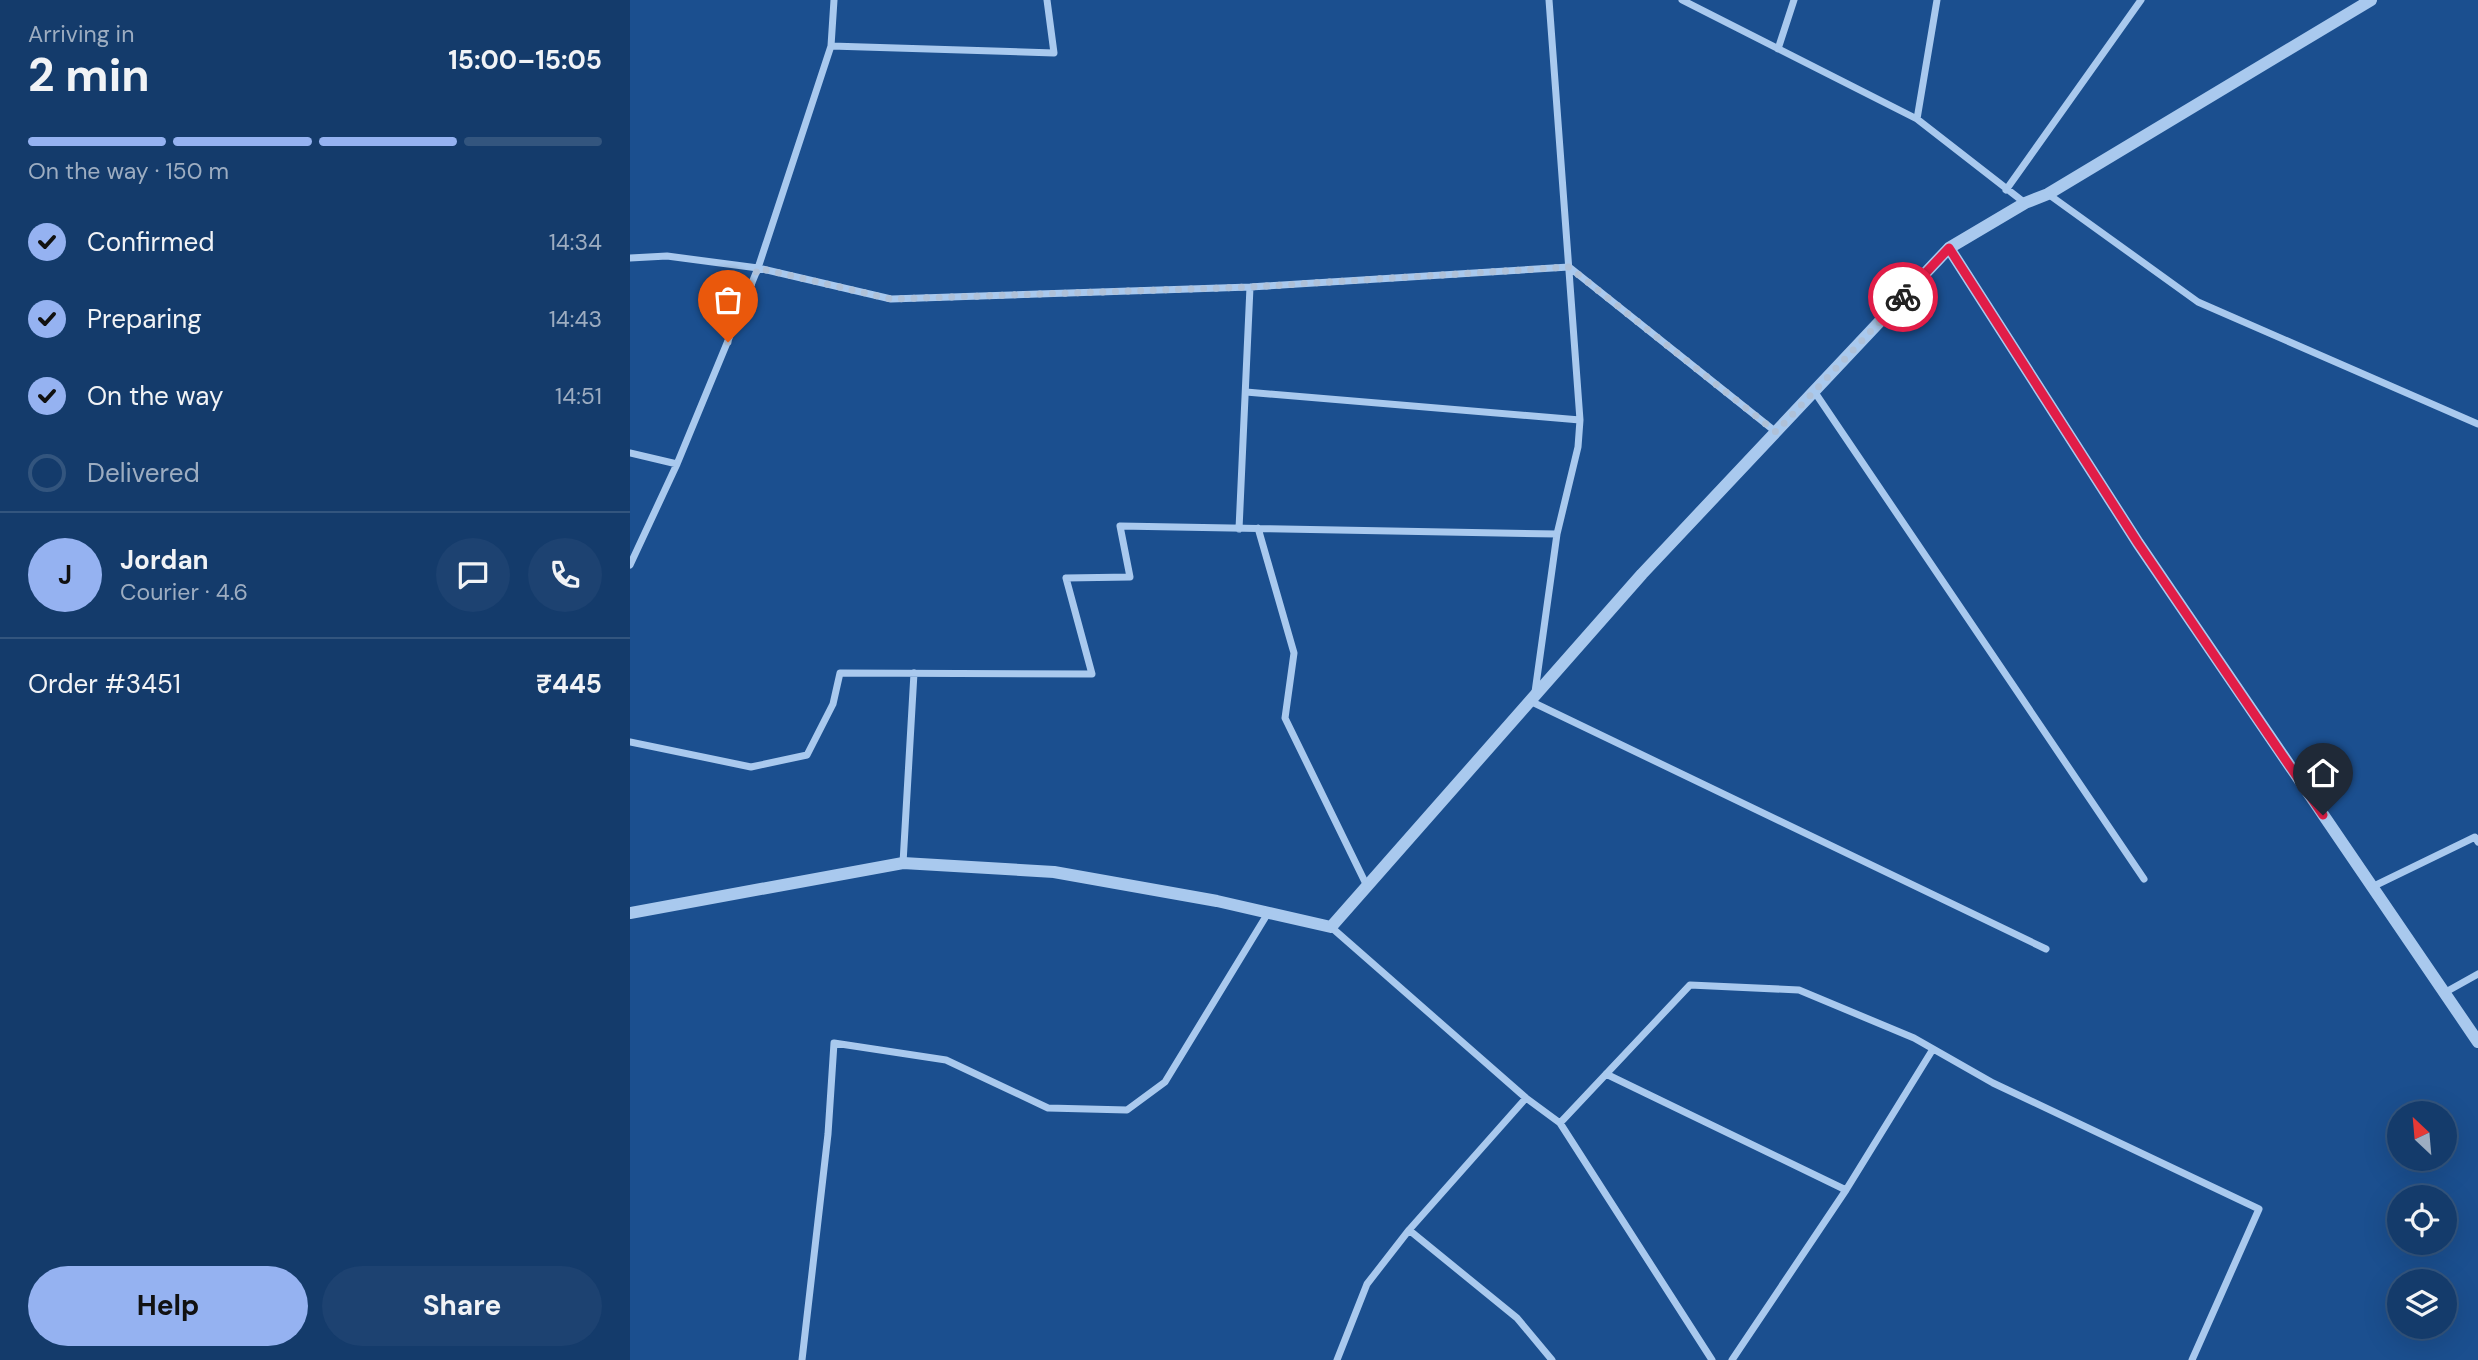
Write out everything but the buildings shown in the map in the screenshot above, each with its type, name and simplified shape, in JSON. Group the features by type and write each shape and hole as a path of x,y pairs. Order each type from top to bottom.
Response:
{"street":[{"path":"630,565 677,464 758,268 831,46 834,0"},
{"path":"831,46 1054,53 1047,0"},
{"path":"1532,698 1557,534 1578,447 1580,420 1549,0"},
{"path":"1682,0 1917,119 2025,203"},
{"path":"1778,49 1794,0"},
{"path":"1917,119 1937,0"},
{"path":"2006,190 2141,0"},
{"path":"1331,927 1366,884 1642,574 1949,248 2025,203 2048,194 2371,0"},
{"path":"2048,194 2198,302 2478,424"},
{"path":"1949,248 2138,543 2478,1042"},
{"path":"630,258 667,256 758,268 891,299 1250,287 1569,267 1776,432"},
{"path":"1239,528 1250,287"},
{"path":"1814,391 2144,880"},
{"path":"1246,392 1580,420"},
{"path":"630,453 677,464"},
{"path":"630,742 751,767 807,755 833,704 840,673 1092,674 1066,578 1130,577 1120,526 1557,534"},
{"path":"1258,528 1294,653 1285,718 1366,884"},
{"path":"903,863 914,673"},
{"path":"1532,698 2046,949"},
{"path":"2372,887 2474,837 2478,842"},
{"path":"630,913 903,863 1054,872 1331,927 1526,1098 1560,1123 1712,1360"},
{"path":"802,1360 828,1134 834,1043 946,1060 1048,1108 1127,1110 1165,1082 1268,913"},
{"path":"2444,993 2478,974"},
{"path":"1560,1123 1690,985 1799,990 1933,1049 1993,1083 2259,1209 2192,1360"},
{"path":"1732,1360 1846,1190 1933,1049"},
{"path":"1606,1074 1846,1190"},
{"path":"1337,1360 1367,1284 1409,1230 1526,1098"},
{"path":"1409,1230 1517,1318 1552,1360"}],"way so far":[{"path":"728,342 758,268 891,299 1250,287 1569,267 1776,432 1903,297"}],"route":[{"path":"1903,297 1949,248 2138,543 2323,815"}]}
